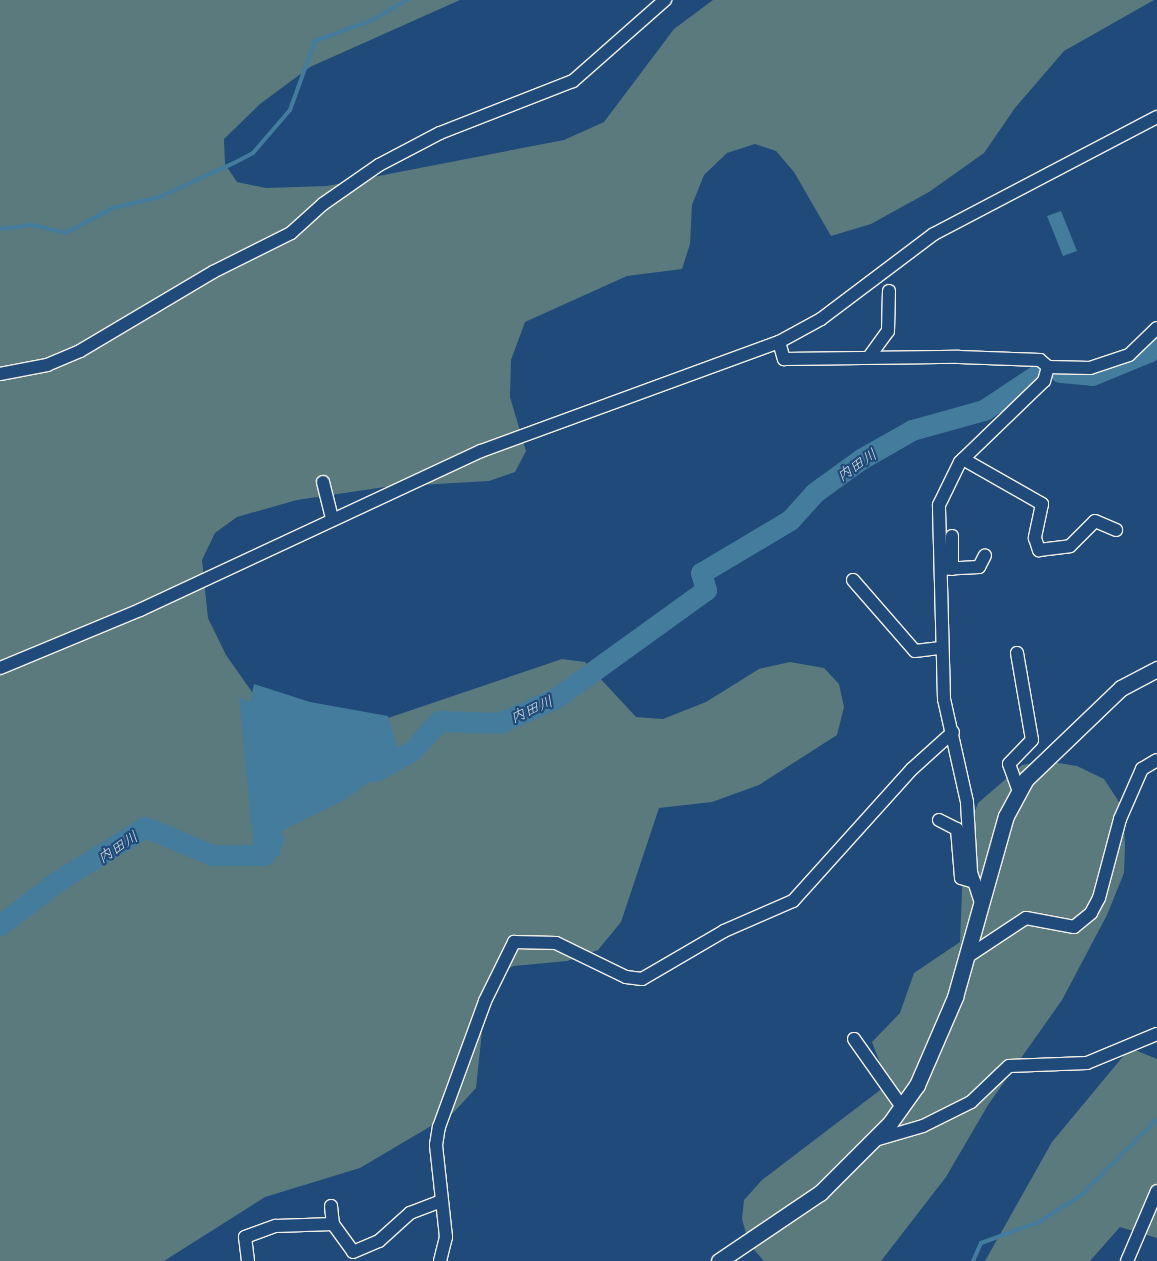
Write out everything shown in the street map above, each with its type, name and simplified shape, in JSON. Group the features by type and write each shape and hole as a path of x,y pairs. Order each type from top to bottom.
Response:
{"street":[{"path":"0,374 47,365 80,351 213,272 291,233 323,204 394,157 440,133 573,81 665,0"},
{"path":"0,668 140,610 480,451 779,342 821,319 934,234 1157,118"},
{"path":"869,357 888,332 889,290"},
{"path":"779,342 784,359 869,357 1040,360 1048,367 1090,368 1129,355 1157,328"},
{"path":"946,569 939,505 963,459 1044,382 1048,367"},
{"path":"963,459 1042,504 1035,538 1039,550 1070,546 1095,521 1116,530"},
{"path":"323,482 332,519"},
{"path":"952,536 946,569 941,648 944,699 953,732 967,802 974,882 983,909"},
{"path":"946,569 980,567 985,555"},
{"path":"853,580 915,651 941,648"},
{"path":"1017,653 1032,740 1009,764 1019,791"},
{"path":"719,1261 820,1193 875,1140 902,1106 933,1050 970,955 1006,816 1019,791 1091,714 1121,688 1157,670"},
{"path":"440,1261 446,1237 442,1200 439,1127 485,1000 514,942 556,943 626,977 642,979 724,931 793,901 912,769 953,732"},
{"path":"970,955 1026,918 1074,927 1091,913 1123,811 1142,769 1157,760"},
{"path":"939,820 957,829 961,878 974,882"},
{"path":"875,1140 924,1126 970,1102 1009,1066 1087,1063 1157,1034"},
{"path":"854,1039 902,1106"},
{"path":"1127,1261 1157,1191"},
{"path":"332,1206 333,1224 352,1252 379,1242 410,1213 442,1200"},
{"path":"248,1261 245,1237 276,1226 333,1224"}],"green space":[{"path":"0,0 460,0 310,67 260,104 224,139 225,164 237,182 266,188 327,186 564,140 604,122 674,29 713,0 1154,0 1064,51 1015,108 984,153 929,192 871,224 831,236 794,172 776,151 755,144 727,153 704,175 692,205 690,244 682,269 627,276 525,322 511,360 510,397 526,451 515,472 489,481 385,487 297,500 237,517 215,533 202,560 208,618 226,655 252,692 276,714 388,718 562,659 585,662 636,717 663,719 706,702 759,669 790,662 824,668 839,684 844,707 837,735 759,785 712,802 659,808 621,922 598,950 567,961 514,966 495,973 484,1013 476,1088 453,1113 360,1168 265,1197 164,1261 0,1261"},
{"path":"1046,761 1077,766 1104,779 1123,808 1124,873 1107,915 1062,1000 988,1105 946,1177 881,1261 764,1261 749,1244 742,1219 744,1200 762,1180 888,1084 872,1042 900,1013 914,973 960,942 964,840 978,803 1022,765"},
{"path":"1130,1048 1157,1059 1157,1238 1120,1227 1090,1261 985,1261 1052,1142"}],"water":[{"path":"1061,211 1077,251 1063,256 1047,216"},
{"path":"254,684 310,702 388,716 401,761 342,801 281,831 280,856 255,863 239,697 250,702"}],"waterway":[{"path":"0,229 32,225 66,233 113,208 159,197 253,153 290,110 315,41 370,21 407,0"},
{"name":"内田川","path":"1060,372 1092,375 1148,352 1157,341"},
{"name":"内田川","path":"375,771 412,751 439,721 499,723 556,698 706,590 701,573 790,520 814,493 861,459 912,430 984,410 1035,376"},
{"name":"内田川","path":"0,925 59,880 145,827 212,855 264,855 273,839"},
{"path":"973,1261 981,1243 1039,1222 1081,1195 1157,1119"}]}
